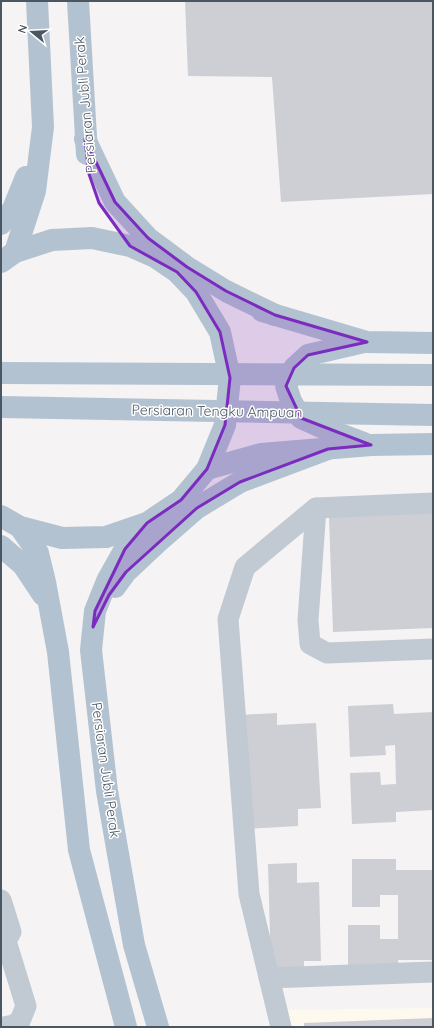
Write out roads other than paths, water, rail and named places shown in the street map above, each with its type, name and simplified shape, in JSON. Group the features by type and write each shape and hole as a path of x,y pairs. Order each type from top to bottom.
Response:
{"main road":[{"path":"8,257 35,191 43,127 38,1"},
{"name":"Persiaran Jubli Perak","path":"78,1 85,139 89,174 98,203 130,246"},
{"path":"1,224 13,209 28,174 43,127"},
{"path":"85,139 115,202 148,238 187,267 226,291 275,315"},
{"path":"1,516 20,527 62,538 106,537 147,523 180,500 207,469 225,425 230,378 220,332 196,292 171,268 155,257 130,246 92,238 52,240 8,257"},
{"path":"196,292 367,342"},
{"path":"371,445 301,418 291,401 286,386 294,368 308,355 367,342 433,343"},
{"path":"1,373 433,375"},
{"name":"Persiaran Tengku Ampuan","path":"1,407 433,415"},
{"path":"207,469 261,454 371,445 433,444"},
{"path":"93,627 109,595 126,572 197,508 240,482 328,449"},
{"name":"Persiaran Jubli Perak","path":"147,523 125,549 107,581 95,611 90,650 107,791 134,945 158,1027"},
{"path":"20,527 38,553 58,652 79,850 126,1027"},
{"path":"1,546 23,565 49,605"}],"street":[{"path":"281,1027 249,894 228,619 245,567 316,508 433,503"},
{"path":"316,508 308,620 310,644 327,653 433,649"},
{"path":"1,900 11,932 4,941 26,1006 20,1021 13,1025 4,1027"},
{"path":"269,978 433,972"}]}
